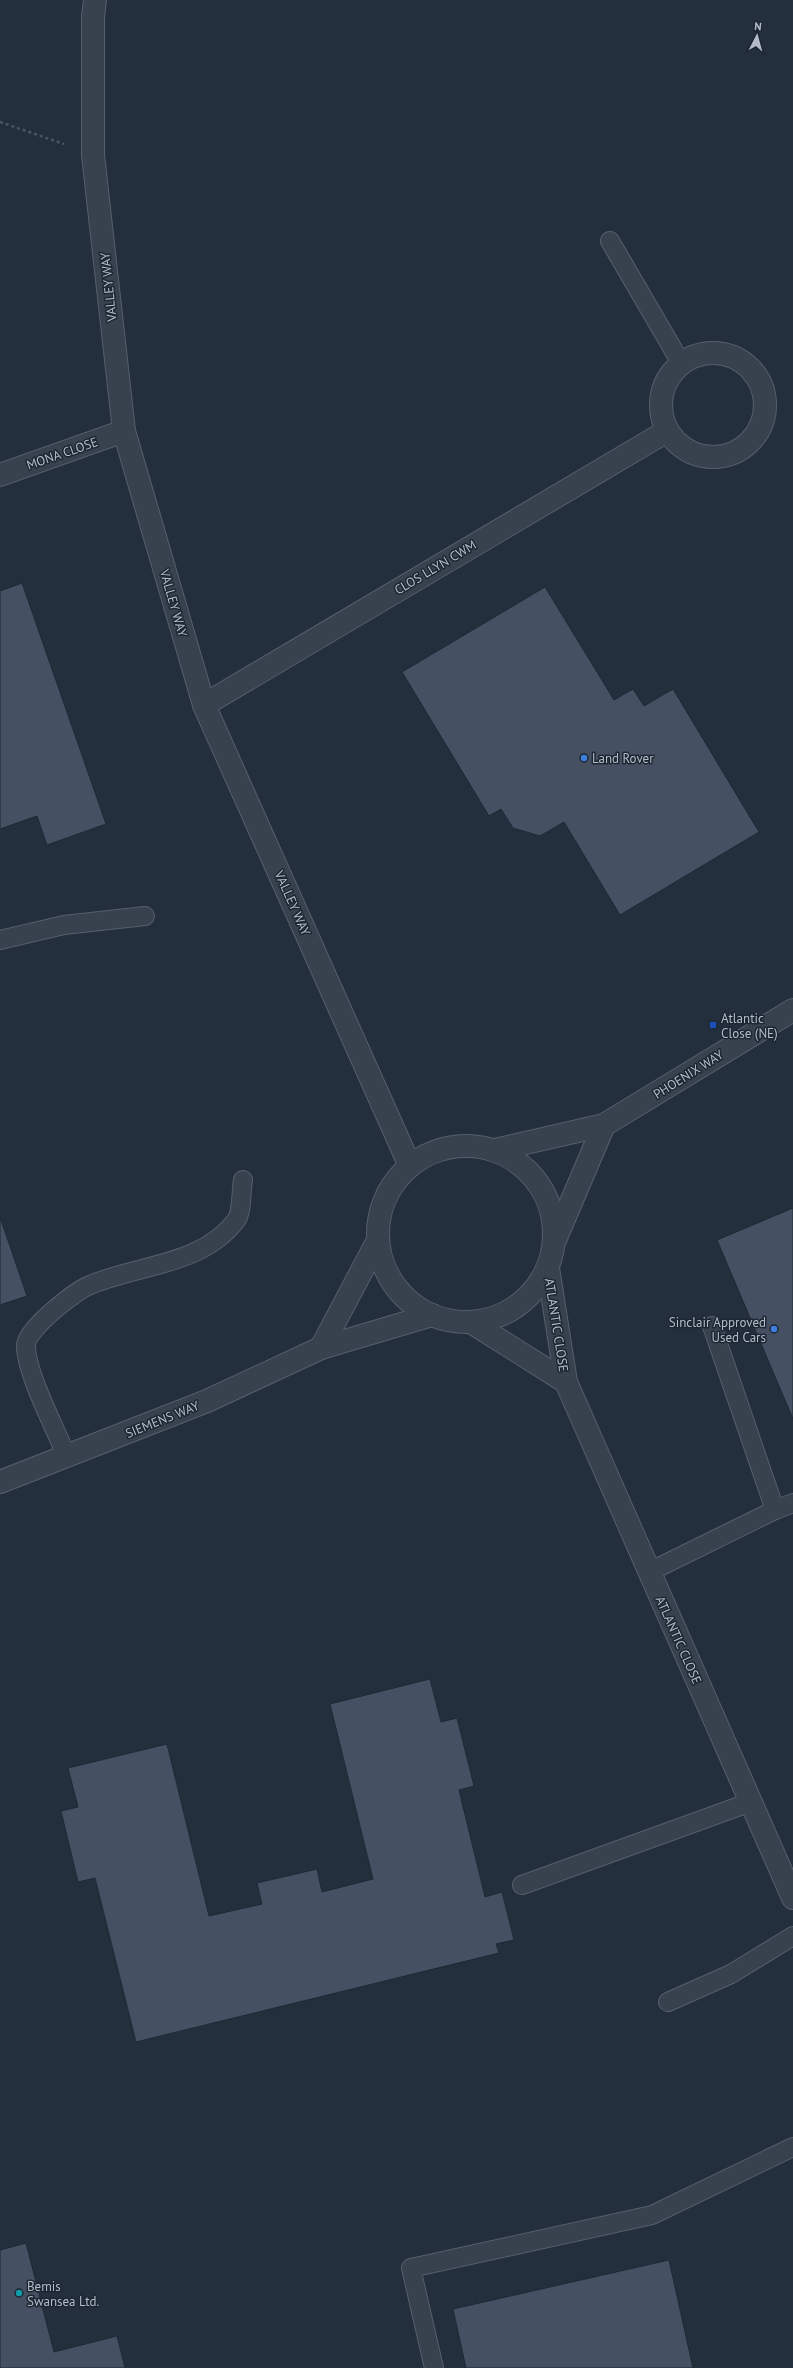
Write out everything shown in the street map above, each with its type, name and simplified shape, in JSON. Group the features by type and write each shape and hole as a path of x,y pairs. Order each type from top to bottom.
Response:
{"street":[{"name":"VALLEY WAY","path":"95,0 93,17 94,155 124,431 204,705 410,1166"},
{"path":"707,353 730,354 745,362 757,375 764,390 766,407 762,424 754,439 741,450 725,456 708,457 692,453 677,444 667,431 661,413 661,394 668,377 681,362 696,355 707,353"},
{"name":"MONA CLOSE","path":"0,475 124,431"},
{"name":"CLOS LLYN CWM","path":"204,705 667,431"},
{"name":"PHOENIX WAY","path":"495,1150 604,1125 793,1010"},
{"path":"554,1244 553,1220 546,1197 534,1177 516,1161 495,1150 473,1146 451,1147 429,1154 410,1166 396,1181 385,1199 379,1219 378,1240 382,1259 390,1277 401,1293 416,1306 432,1315 451,1320 471,1322 495,1317 517,1305 535,1288 548,1268 554,1244 604,1125"},
{"path":"321,1348 378,1240"},
{"name":"ATLANTIC CLOSE","path":"548,1268 566,1382 793,1898"},
{"name":"SIEMENS WAY","path":"0,1482 207,1401 321,1348 432,1315"},
{"name":"ATLANTIC CLOSE","path":"471,1322 566,1382"}],"lane":[{"path":"610,241 681,362"},
{"path":"0,940 64,925 145,916"},
{"path":"67,1457 28,1363 26,1344 34,1329 51,1312 89,1285 175,1260 219,1239 238,1217 243,1180"},
{"path":"712,1326 775,1510"},
{"path":"649,1572 775,1510 793,1503"},
{"path":"522,1885 751,1802"},
{"path":"668,2002 731,1974 793,1936"},
{"path":"434,2368 411,2268 652,2215 793,2147"}],"path":[{"path":"0,122 94,155"}],"building":[{"path":"22,583 106,824 47,845 37,816 0,829 0,591"},
{"name":"Land Rover","path":"545,587 614,700 633,689 644,706 673,689 759,832 620,915 564,822 540,836 513,828 501,809 489,816 402,672"},
{"name":"Sinclair Approved Used Cars","path":"793,1208 793,1419 717,1240"},
{"path":"0,1217 27,1296 0,1305"},
{"path":"430,1679 441,1722 457,1718 474,1786 459,1790 485,1897 502,1892 514,1940 496,1944 499,1953 136,2042 95,1878 78,1882 61,1811 78,1807 68,1768 167,1744 209,1916 262,1904 257,1883 317,1869 322,1892 373,1879 330,1704"},
{"name":"Bemis Swansea Ltd.","path":"26,2243 54,2352 117,2336 125,2368 0,2368 0,2250"},
{"path":"669,2260 693,2368 466,2368 453,2309"}],"place":[{"name":"Land Rover","path":"584,758"},
{"name":"Atlantic Close (NE)","path":"713,1025"},
{"name":"Sinclair Approved Used Cars","path":"774,1329"},
{"name":"Bemis Swansea Ltd.","path":"19,2293"}]}
